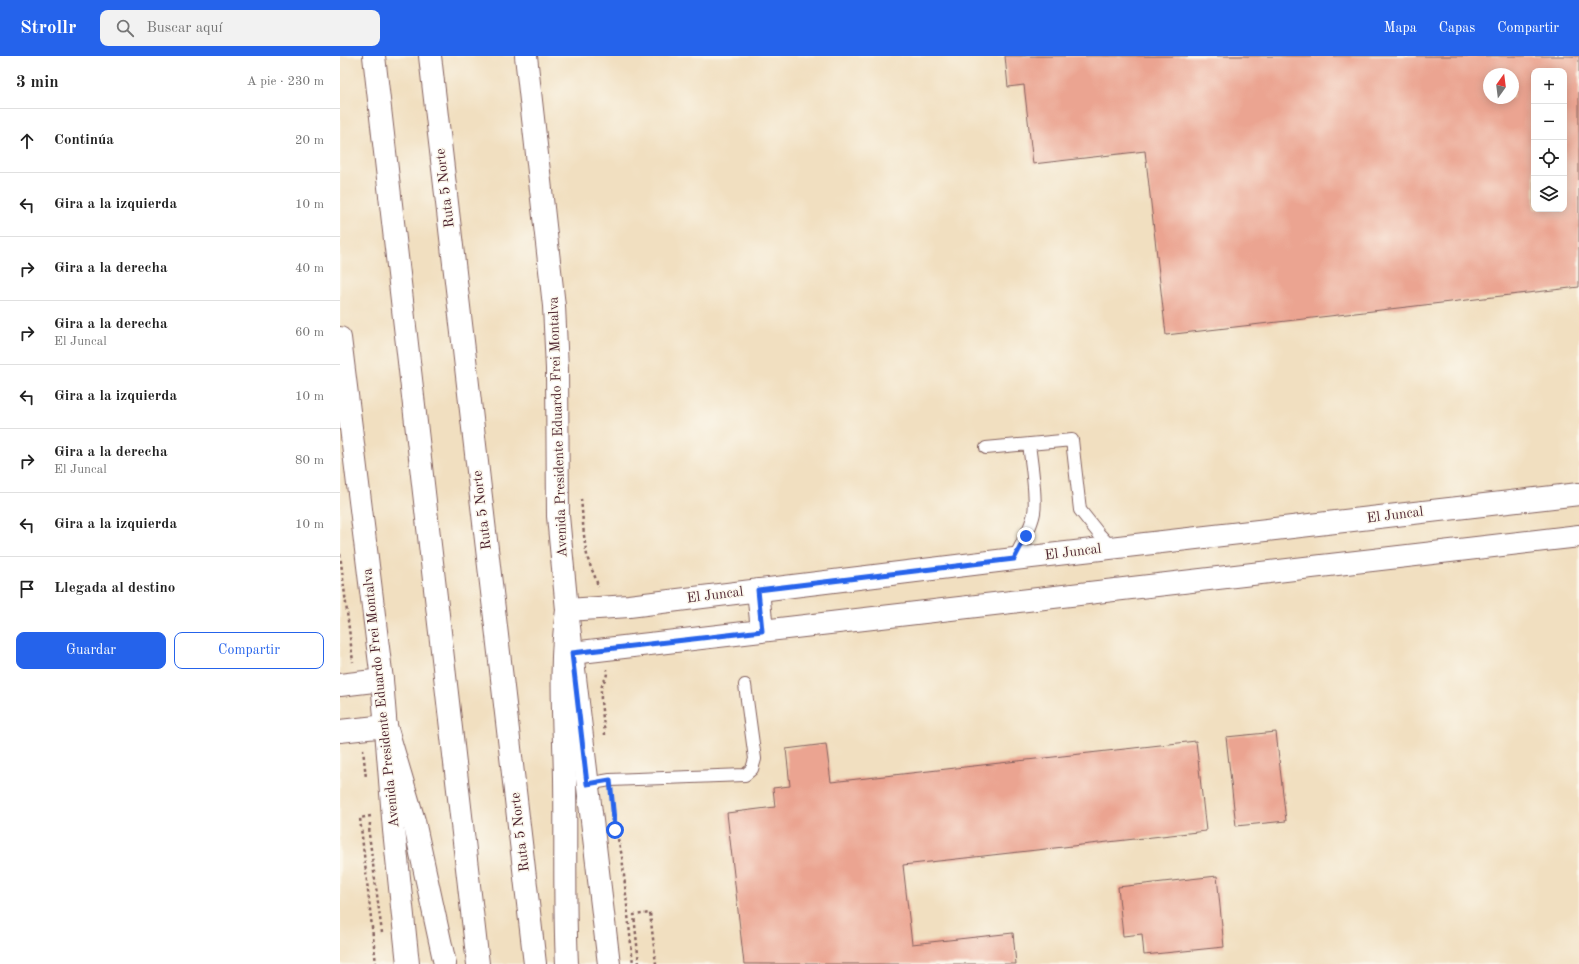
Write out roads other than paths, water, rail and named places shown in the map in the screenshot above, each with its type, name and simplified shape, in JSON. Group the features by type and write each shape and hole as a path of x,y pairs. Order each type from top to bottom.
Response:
{"main road":[{"path":"374,56 478,964"},
{"name":"Ruta 5 Norte","path":"430,56 535,964"},
{"name":"Avenida Presidente Eduardo Frei Montalva","path":"526,56 554,306 557,369 558,516 567,610 609,964"},
{"name":"Avenida Presidente Eduardo Frei Montalva","path":"340,338 382,680 394,830 408,964"},
{"name":"El Juncal","path":"567,610 629,606 1014,559 1579,494"},
{"path":"572,653 1579,536"},
{"path":"758,590 762,631"},
{"path":"567,610 563,639 562,668 565,778 565,925 567,964"},
{"path":"348,684 382,680"},
{"path":"350,730 386,726 414,821 445,964"}],"lane":[{"path":"986,448 1072,440 1080,510 1112,548"},
{"path":"1014,559 1026,536 1034,513 1029,444"},
{"path":"587,784 610,780 745,775 752,769 755,759 745,685"}]}
